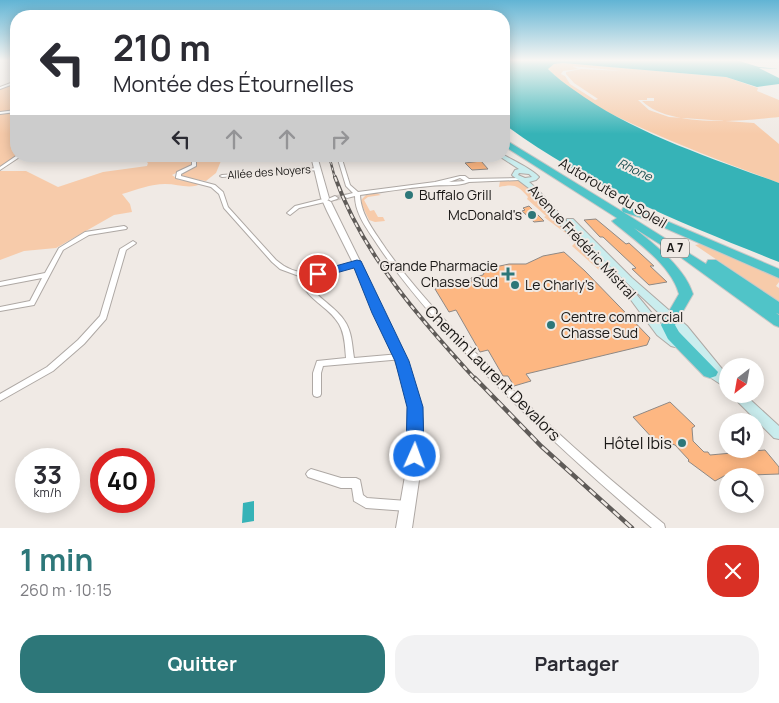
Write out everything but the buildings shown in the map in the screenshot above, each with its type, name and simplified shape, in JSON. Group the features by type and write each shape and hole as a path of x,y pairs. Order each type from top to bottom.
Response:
{"highway":[{"name":"Autoroute du Soleil","path":"510,139 560,172 694,251 779,309"},
{"name":"Autoroute du Soleil","path":"510,146 683,253 779,322"},
{"path":"574,187 632,232 674,273 686,289 684,299 671,312 668,325 678,332 710,372"},
{"path":"626,210 646,216 779,274"}],"main road":[{"name":"Avenue Frédéric Mistral","path":"509,162 547,206 628,290 661,332 719,378"},
{"name":"Avenue Frédéric Mistral","path":"520,175 534,179 537,189 629,280 671,312"},
{"name":"Avenue Frédéric Mistral","path":"678,332 719,375"},
{"path":"746,403 779,434"}],"street":[{"path":"0,169 11,162"},
{"path":"194,162 194,166 179,173 178,176 213,186 221,193 226,207 282,268 302,275 359,267"},
{"path":"315,162 339,230 359,267 378,313 400,357 415,407 416,440 404,528"},
{"name":"Chemin Laurent Devalors","path":"341,162 348,186 357,194 356,202 368,225 424,302 508,392 588,466 660,528"},
{"name":"Allée des Noyers","path":"222,176 317,169"},
{"path":"347,196 453,181 463,184 467,179 520,175"},
{"path":"290,212 297,208 328,199"},
{"path":"0,309 32,303 61,249 87,233 124,228"},
{"path":"0,398 50,368 81,342 103,317 123,249 133,243"},
{"path":"0,284 46,275"},
{"path":"302,275 308,290 341,321 347,332 350,360"},
{"path":"317,394 317,373 320,362 400,357"},
{"path":"311,474 341,483 356,483 358,498 366,503 408,506"}],"shaded area":[{"path":"10,85 10,111 0,113 0,88"},
{"path":"565,85 571,85 595,100 598,99 576,85 748,85 758,88 757,91 779,100 779,117 722,121 754,123 779,144 779,183 725,163 625,121 601,109","holes":["654,98 654,101 642,101 654,110 682,118 669,117 649,110 638,100"]},
{"path":"10,113 10,160 0,167 0,114"},
{"path":"147,162 192,162 190,166 172,175 179,180 203,183 194,186 160,184 122,194 130,204 132,212 114,215 56,248 24,251 0,260 0,171 26,171 58,187 103,172 147,166"},
{"path":"196,162 221,162 216,173 206,181 180,177 180,174 196,165"},
{"path":"512,179 528,186 602,269 599,270 572,246 576,242 544,217 546,216 527,199 528,197 521,190 515,186 499,187 500,181"},
{"path":"376,193 381,195 368,197 364,200 370,211 374,210 378,217 383,217 385,221 375,222 369,220 360,201 366,195"},
{"path":"700,244 779,277 779,282 776,286 779,288 779,302 695,245"}],"water":[{"name":"Rhone","path":"510,85 566,85 597,105 647,132 779,183 779,262 637,202 602,185 536,146 510,128"},
{"path":"750,85 774,85 757,87"},
{"path":"254,501 254,521 242,523 243,503"}],"tunnel":[{"path":"335,198 347,196"}],"railway":[{"path":"331,162 335,178"},
{"path":"335,177 347,206 377,260 415,310 476,380"},
{"path":"475,378 541,446 632,528"}],"place":[{"name":"Buffalo Grill","path":"409,195"},
{"name":"McDonald's","path":"532,215"},
{"name":"Grande Pharmacie Chasse Sud","path":"508,274"},
{"name":"Le Charly's","path":"515,285"},
{"name":"Centre commercial Chasse Sud","path":"551,325"},
{"name":"Hôtel Ibis","path":"682,443"}],"route":[{"path":"318,274 357,264 378,313 402,361 415,407 415,456"}]}
